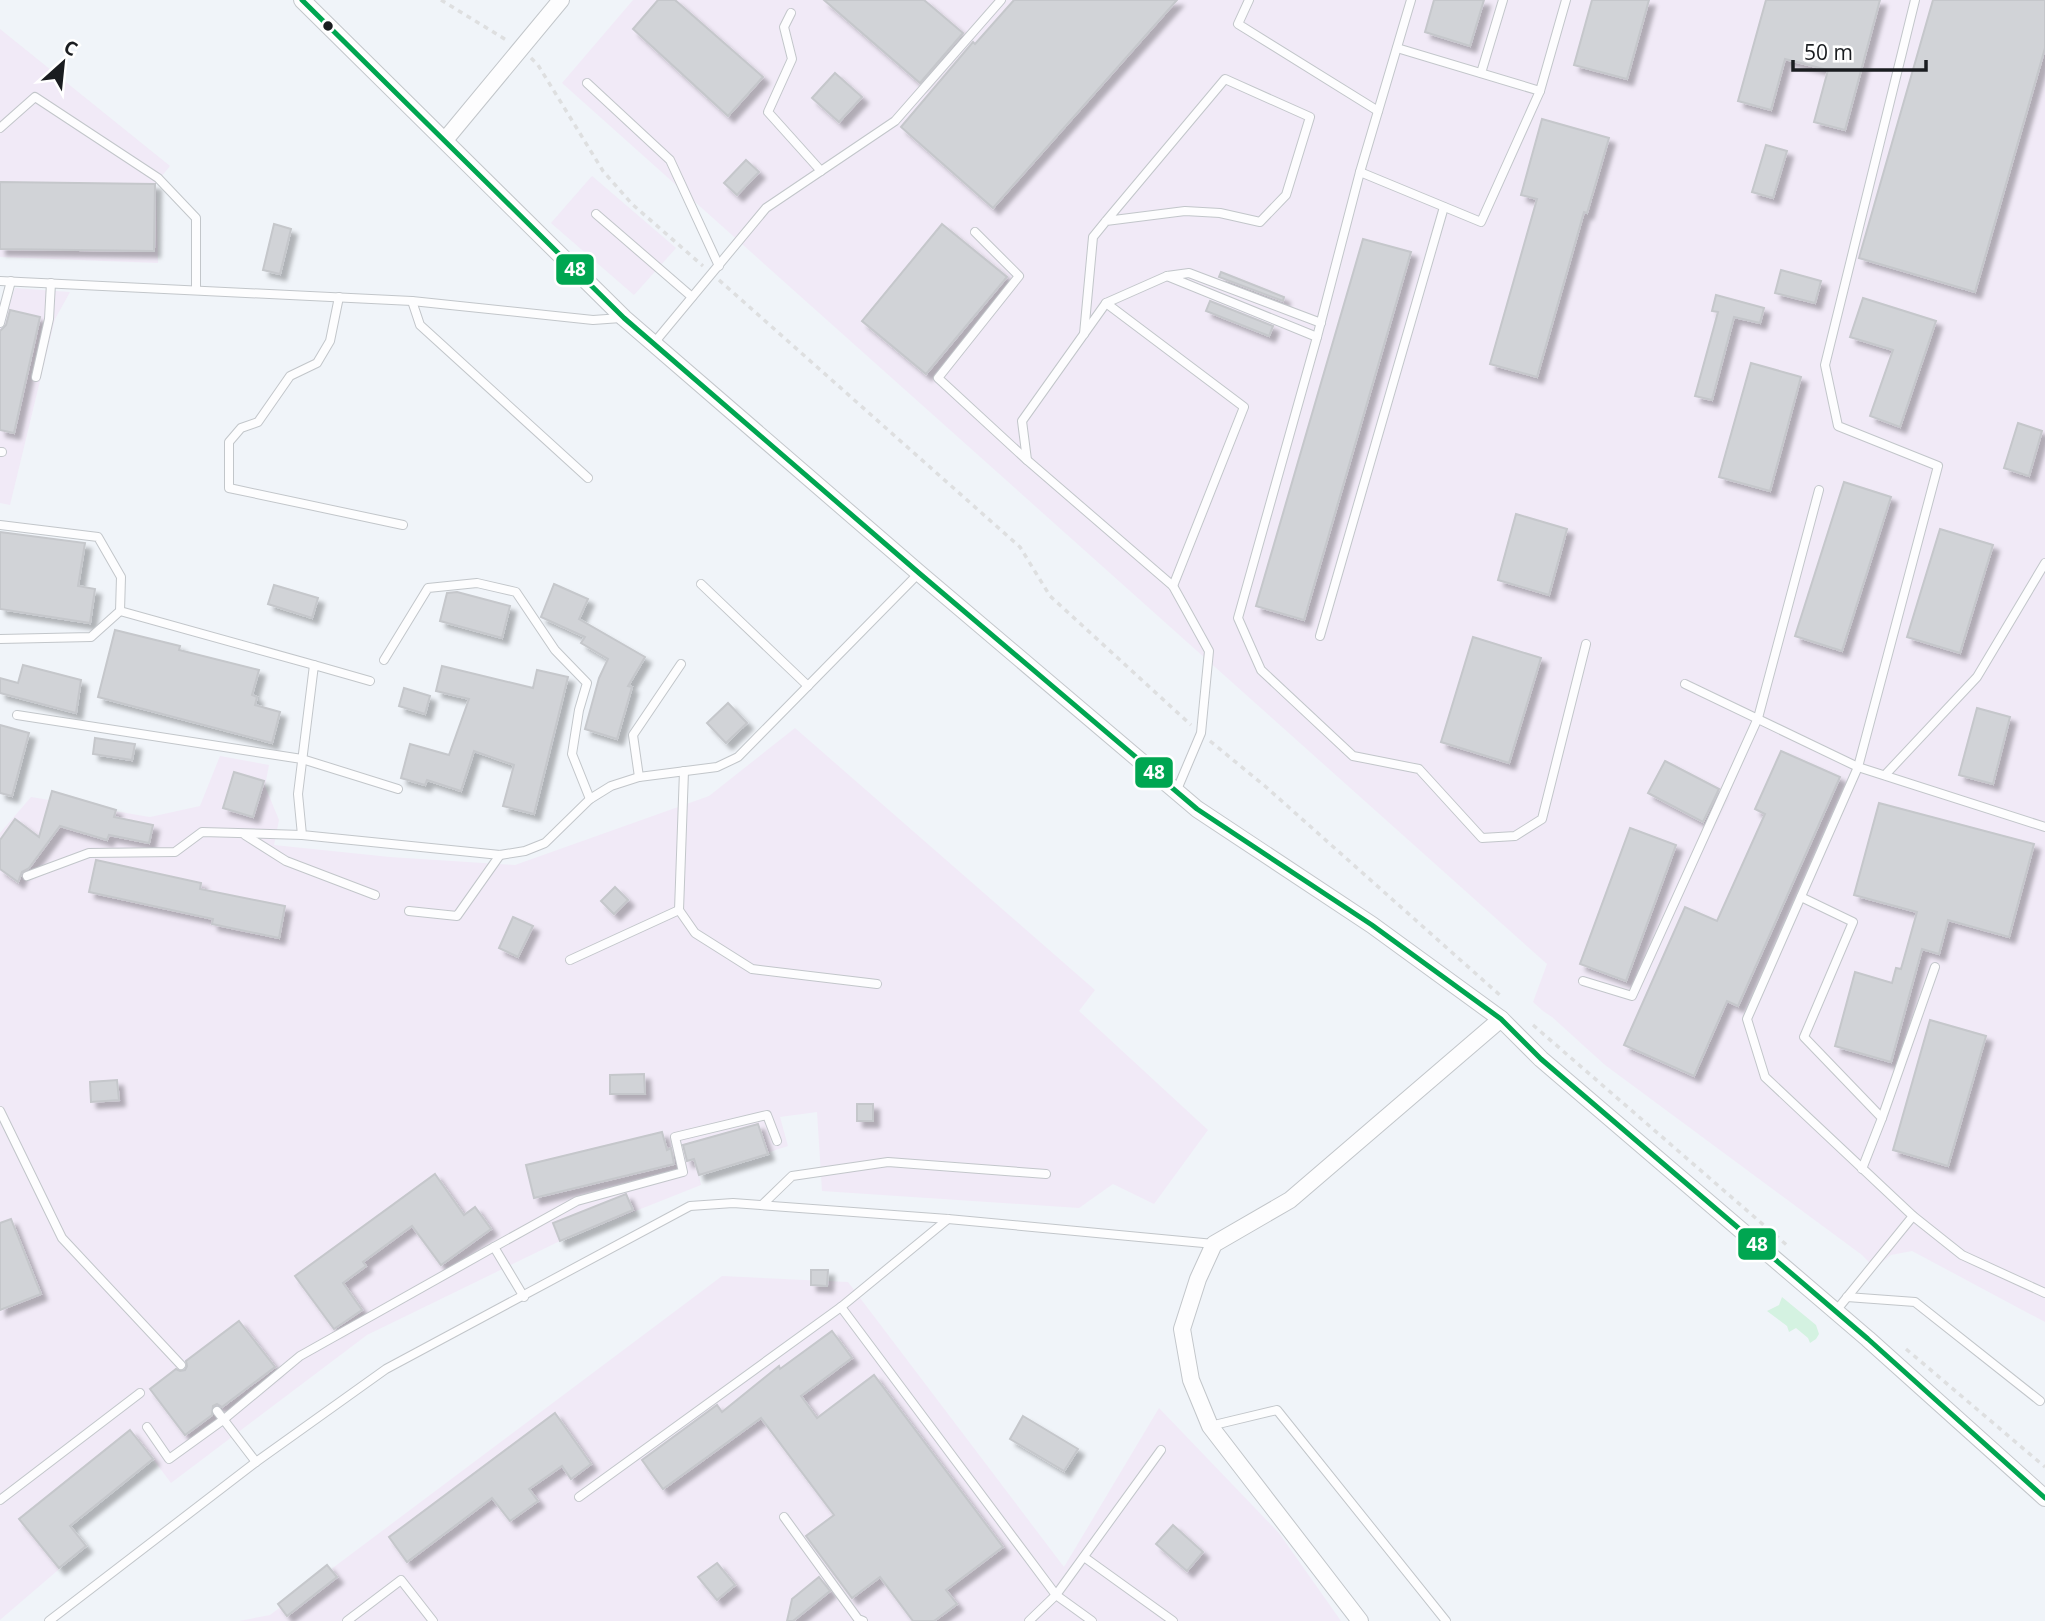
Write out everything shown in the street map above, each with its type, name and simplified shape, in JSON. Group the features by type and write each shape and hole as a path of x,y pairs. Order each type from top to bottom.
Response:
{"street":[{"path":"302,0 624,318 919,573 1197,809 1372,925 1501,1019 1541,1059 1835,1312 2045,1498"},
{"path":"445,140 561,0"},
{"path":"1360,1621 1210,1426 1191,1380 1182,1329 1198,1279 1214,1244 1290,1200 1501,1019"}],"lane":[{"path":"654,343 766,208 895,121 1001,0"},
{"path":"1249,0 1238,24 1378,111"},
{"path":"1411,0 1360,172 1321,323 1238,618 1261,670 1353,756 1419,769 1482,838 1515,836 1542,819 1586,644"},
{"path":"1481,73 1503,0"},
{"path":"1360,172 1481,222 1540,92 1566,0"},
{"path":"1915,0 1825,365 1838,426 1938,466 1858,767 1747,1019 1765,1077 1913,1216 1962,1255 2045,1293"},
{"path":"791,13 784,27 792,59 768,112 821,171"},
{"path":"1397,48 1540,92"},
{"path":"1084,334 1093,237 1225,79 1310,117 1286,195 1260,222 1220,213 1185,211 1106,222"},
{"path":"587,83 670,160 719,266"},
{"path":"0,128 35,97 158,178 196,218 196,290"},
{"path":"1320,636 1444,207"},
{"path":"596,214 692,297"},
{"path":"975,232 1019,276 938,378 1027,460 1173,586 1209,651 1201,733 1177,792"},
{"path":"1027,460 1022,421 1106,303 1167,276 1189,273 1321,323"},
{"path":"1167,276 1317,337"},
{"path":"0,281 412,301 593,320 624,318"},
{"path":"0,323 11,281"},
{"path":"36,377 49,319 51,283"},
{"path":"339,297 330,341 317,363 290,376 258,422 242,428 229,442 229,488 403,525"},
{"path":"412,301 420,325 588,478"},
{"path":"1106,303 1244,407 1173,586"},
{"path":"1583,981 1632,996 1758,718 1819,490"},
{"path":"0,525 98,537 121,577 121,611 91,637 0,639"},
{"path":"1885,775 1977,677 2045,563"},
{"path":"27,876 89,853 175,852 202,832 302,835 500,855 525,850 545,842 590,799 611,786 639,777 717,767 738,757 919,573"},
{"path":"384,660 428,588 477,583 516,592 555,650 587,683 579,710 572,754 590,799"},
{"path":"701,584 808,686"},
{"path":"121,611 370,681"},
{"path":"639,777 633,735 681,664"},
{"path":"302,835 298,794 314,665"},
{"path":"1685,684 1858,767 2045,827"},
{"path":"17,715 302,759 398,789"},
{"path":"684,771 679,910 695,933 752,969 877,984"},
{"path":"243,833 286,861 375,895"},
{"path":"409,911 457,916 500,855"},
{"path":"1801,897 1853,922 1804,1037 1882,1118"},
{"path":"570,960 679,910"},
{"path":"1862,1169 1935,967"},
{"path":"0,1111 62,1238 181,1365"},
{"path":"147,1427 169,1460 223,1420 300,1356 494,1247 577,1201 682,1172 674,1137 767,1115 777,1142"},
{"path":"762,1205 792,1176 888,1161 1046,1174"},
{"path":"49,1621 256,1462 386,1370 690,1206 733,1203 762,1205 1214,1244"},
{"path":"1835,1312 1913,1216"},
{"path":"579,1497 841,1307 948,1219"},
{"path":"494,1247 524,1297"},
{"path":"1847,1297 1915,1302 2040,1401"},
{"path":"841,1307 1056,1595 1092,1621"},
{"path":"0,1500 140,1393"},
{"path":"1210,1426 1277,1410 1446,1621"},
{"path":"217,1411 256,1462"},
{"path":"1029,1621 1056,1595 1161,1450"},
{"path":"784,1517 858,1619 863,1621"},
{"path":"1084,1557 1173,1621"},
{"path":"347,1621 401,1580 433,1621"}],"path":[{"path":"441,0 520,48 538,65 603,171 632,204 1020,547 1050,596 1201,733 1266,787 1507,1002"},
{"path":"1527,1019 1795,1252"},
{"path":"1898,1341 2045,1467"}],"shaded area":[{"path":"633,0 2045,0 2045,1322 1912,1251 1891,1255 1875,1268 1862,1255 1605,1065 1533,1002 1547,964 562,83"},
{"path":"0,29 170,166 156,183 158,263 0,257"},
{"path":"592,176 676,248 634,295 551,223"},
{"path":"15,288 70,292 55,319 10,505 0,503 0,301 10,302"},
{"path":"795,728 1095,990 1079,1011 1208,1130 1154,1204 1113,1184 1079,1208 822,1191 817,1112 780,1117 788,1146 699,1175 701,1185 560,1241 367,1335 171,1483 153,1459 70,1525 86,1546 0,1620 0,833 31,797 150,817 200,806 220,756 269,765 265,786 279,820 274,845 390,857 515,865 709,796"},
{"path":"722,1276 848,1282 1064,1567 1159,1408 1279,1533 1341,1621 239,1621 270,1615"}],"green space":[{"path":"1782,1297 1816,1325 1819,1334 1816,1339 1810,1343 1796,1328 1789,1332 1787,1326 1767,1311 1779,1305"}],"building":[{"path":"658,0 675,0 763,77 728,116 633,29"},
{"path":"824,0 924,0 963,33 920,83"},
{"path":"1014,0 1177,0 993,208 901,127 973,42 975,44"},
{"path":"1434,0 1484,0 1470,46 1425,32"},
{"path":"1592,0 1649,0 1627,79 1574,65"},
{"path":"1766,0 1880,0 1845,130 1814,122 1828,70 1785,59 1771,110 1738,101"},
{"path":"1933,0 2045,0 2045,48 1975,292 1859,258"},
{"path":"835,73 862,97 839,122 812,98"},
{"path":"1542,119 1609,138 1587,213 1584,212 1537,377 1490,364 1537,199 1521,195"},
{"path":"1766,145 1787,151 1773,198 1752,192"},
{"path":"746,160 759,172 737,195 724,183"},
{"path":"0,182 155,184 154,251 0,249"},
{"path":"274,224 291,229 280,274 263,270"},
{"path":"942,224 1007,277 926,374 862,321"},
{"path":"1363,239 1411,252 1304,620 1256,606"},
{"path":"1781,270 1821,281 1815,303 1775,293"},
{"path":"1221,272 1284,297 1283,301 1219,277"},
{"path":"1716,295 1764,308 1760,323 1734,317 1712,400 1695,396 1718,312 1712,311"},
{"path":"1863,298 1936,321 1900,427 1870,416 1893,350 1850,337"},
{"path":"1210,301 1273,326 1269,336 1206,311"},
{"path":"10,310 40,317 14,433 0,430 0,331 6,325"},
{"path":"1751,363 1801,377 1770,491 1719,477"},
{"path":"2018,423 2042,431 2029,476 2004,468"},
{"path":"1844,482 1891,497 1842,651 1795,636"},
{"path":"1516,514 1567,529 1549,595 1498,580"},
{"path":"1940,529 1993,545 1960,653 1907,637"},
{"path":"0,532 85,543 78,586 95,589 90,623 0,609"},
{"path":"554,584 588,599 579,619 645,657 628,686 632,687 617,739 585,729 599,678 608,659 581,643 585,637 541,617"},
{"path":"274,585 318,598 312,618 268,604"},
{"path":"457,592 510,606 502,638 440,621 447,593"},
{"path":"115,630 180,646 179,650 259,670 252,695 257,697 255,705 280,712 272,743 98,697"},
{"path":"1473,637 1541,658 1509,763 1441,742"},
{"path":"23,665 81,680 76,713 0,693 0,678 18,683"},
{"path":"442,666 533,688 537,670 568,677 534,814 503,806 514,765 474,751 461,791 427,780 425,785 401,778 410,744 449,755 469,699 436,691"},
{"path":"404,688 430,696 425,714 399,706"},
{"path":"728,703 747,723 726,743 707,723"},
{"path":"1977,708 2010,717 1993,784 1959,775"},
{"path":"0,725 29,733 12,796 0,793"},
{"path":"95,738 135,744 132,760 93,754"},
{"path":"1781,751 1840,777 1738,1006 1727,1001 1694,1076 1624,1045 1685,907 1717,921 1765,814 1755,809"},
{"path":"1665,761 1719,789 1703,822 1648,793"},
{"path":"234,772 264,781 253,817 223,808"},
{"path":"52,791 116,810 114,817 153,825 149,843 109,835 107,840 60,826 29,868 22,872 18,882 0,869 0,840 15,819 39,837"},
{"path":"1879,803 2034,844 2009,937 1948,920 1939,954 1922,949 1891,1062 1835,1046 1855,972 1892,983 1896,968 1901,969 1917,912 1854,895"},
{"path":"1630,828 1676,845 1626,981 1580,964"},
{"path":"96,860 201,883 200,889 285,906 279,938 212,924 213,919 89,892"},
{"path":"615,887 628,900 614,914 601,901"},
{"path":"513,917 533,926 518,957 499,948"},
{"path":"1930,1020 1986,1036 1948,1166 1893,1150"},
{"path":"644,1074 645,1094 610,1094 610,1075"},
{"path":"117,1080 119,1100 91,1102 90,1082"},
{"path":"857,1104 873,1104 873,1121 857,1121"},
{"path":"758,1124 768,1154 699,1175 694,1159 687,1161 683,1145"},
{"path":"662,1132 667,1150 671,1148 674,1164 534,1198 526,1165"},
{"path":"435,1174 464,1215 475,1207 491,1229 441,1265 412,1226 363,1262 366,1266 343,1283 362,1310 334,1329 295,1276"},
{"path":"626,1194 633,1210 560,1241 553,1223"},
{"path":"11,1219 41,1294 0,1310 0,1223"},
{"path":"811,1270 828,1270 827,1286 811,1285"},
{"path":"239,1321 275,1367 222,1407 217,1404 213,1406 212,1415 185,1435 150,1389 176,1369 185,1370 186,1361"},
{"path":"832,1331 852,1358 801,1396 817,1418 874,1375 1003,1547 946,1590 957,1604 934,1621 913,1621 880,1577 852,1598 806,1536 834,1515 761,1418 663,1489 642,1460 717,1405 722,1412 779,1366 780,1369"},
{"path":"555,1413 591,1464 571,1479 562,1466 529,1489 538,1501 510,1521 492,1498 407,1562 389,1537"},
{"path":"1023,1416 1078,1449 1064,1471 1010,1439"},
{"path":"130,1430 153,1459 70,1526 86,1546 59,1568 19,1519"},
{"path":"1173,1525 1203,1552 1187,1571 1156,1544"},
{"path":"717,1563 735,1585 717,1600 698,1577"},
{"path":"327,1565 337,1577 287,1616 278,1604"},
{"path":"819,1577 830,1591 793,1621 787,1621 792,1599"}],"transit line":[{"name":"48","path":"302,0 624,318 919,573 1197,809 1372,925 1501,1019 1541,1059 1868,1339 2045,1498"}]}
